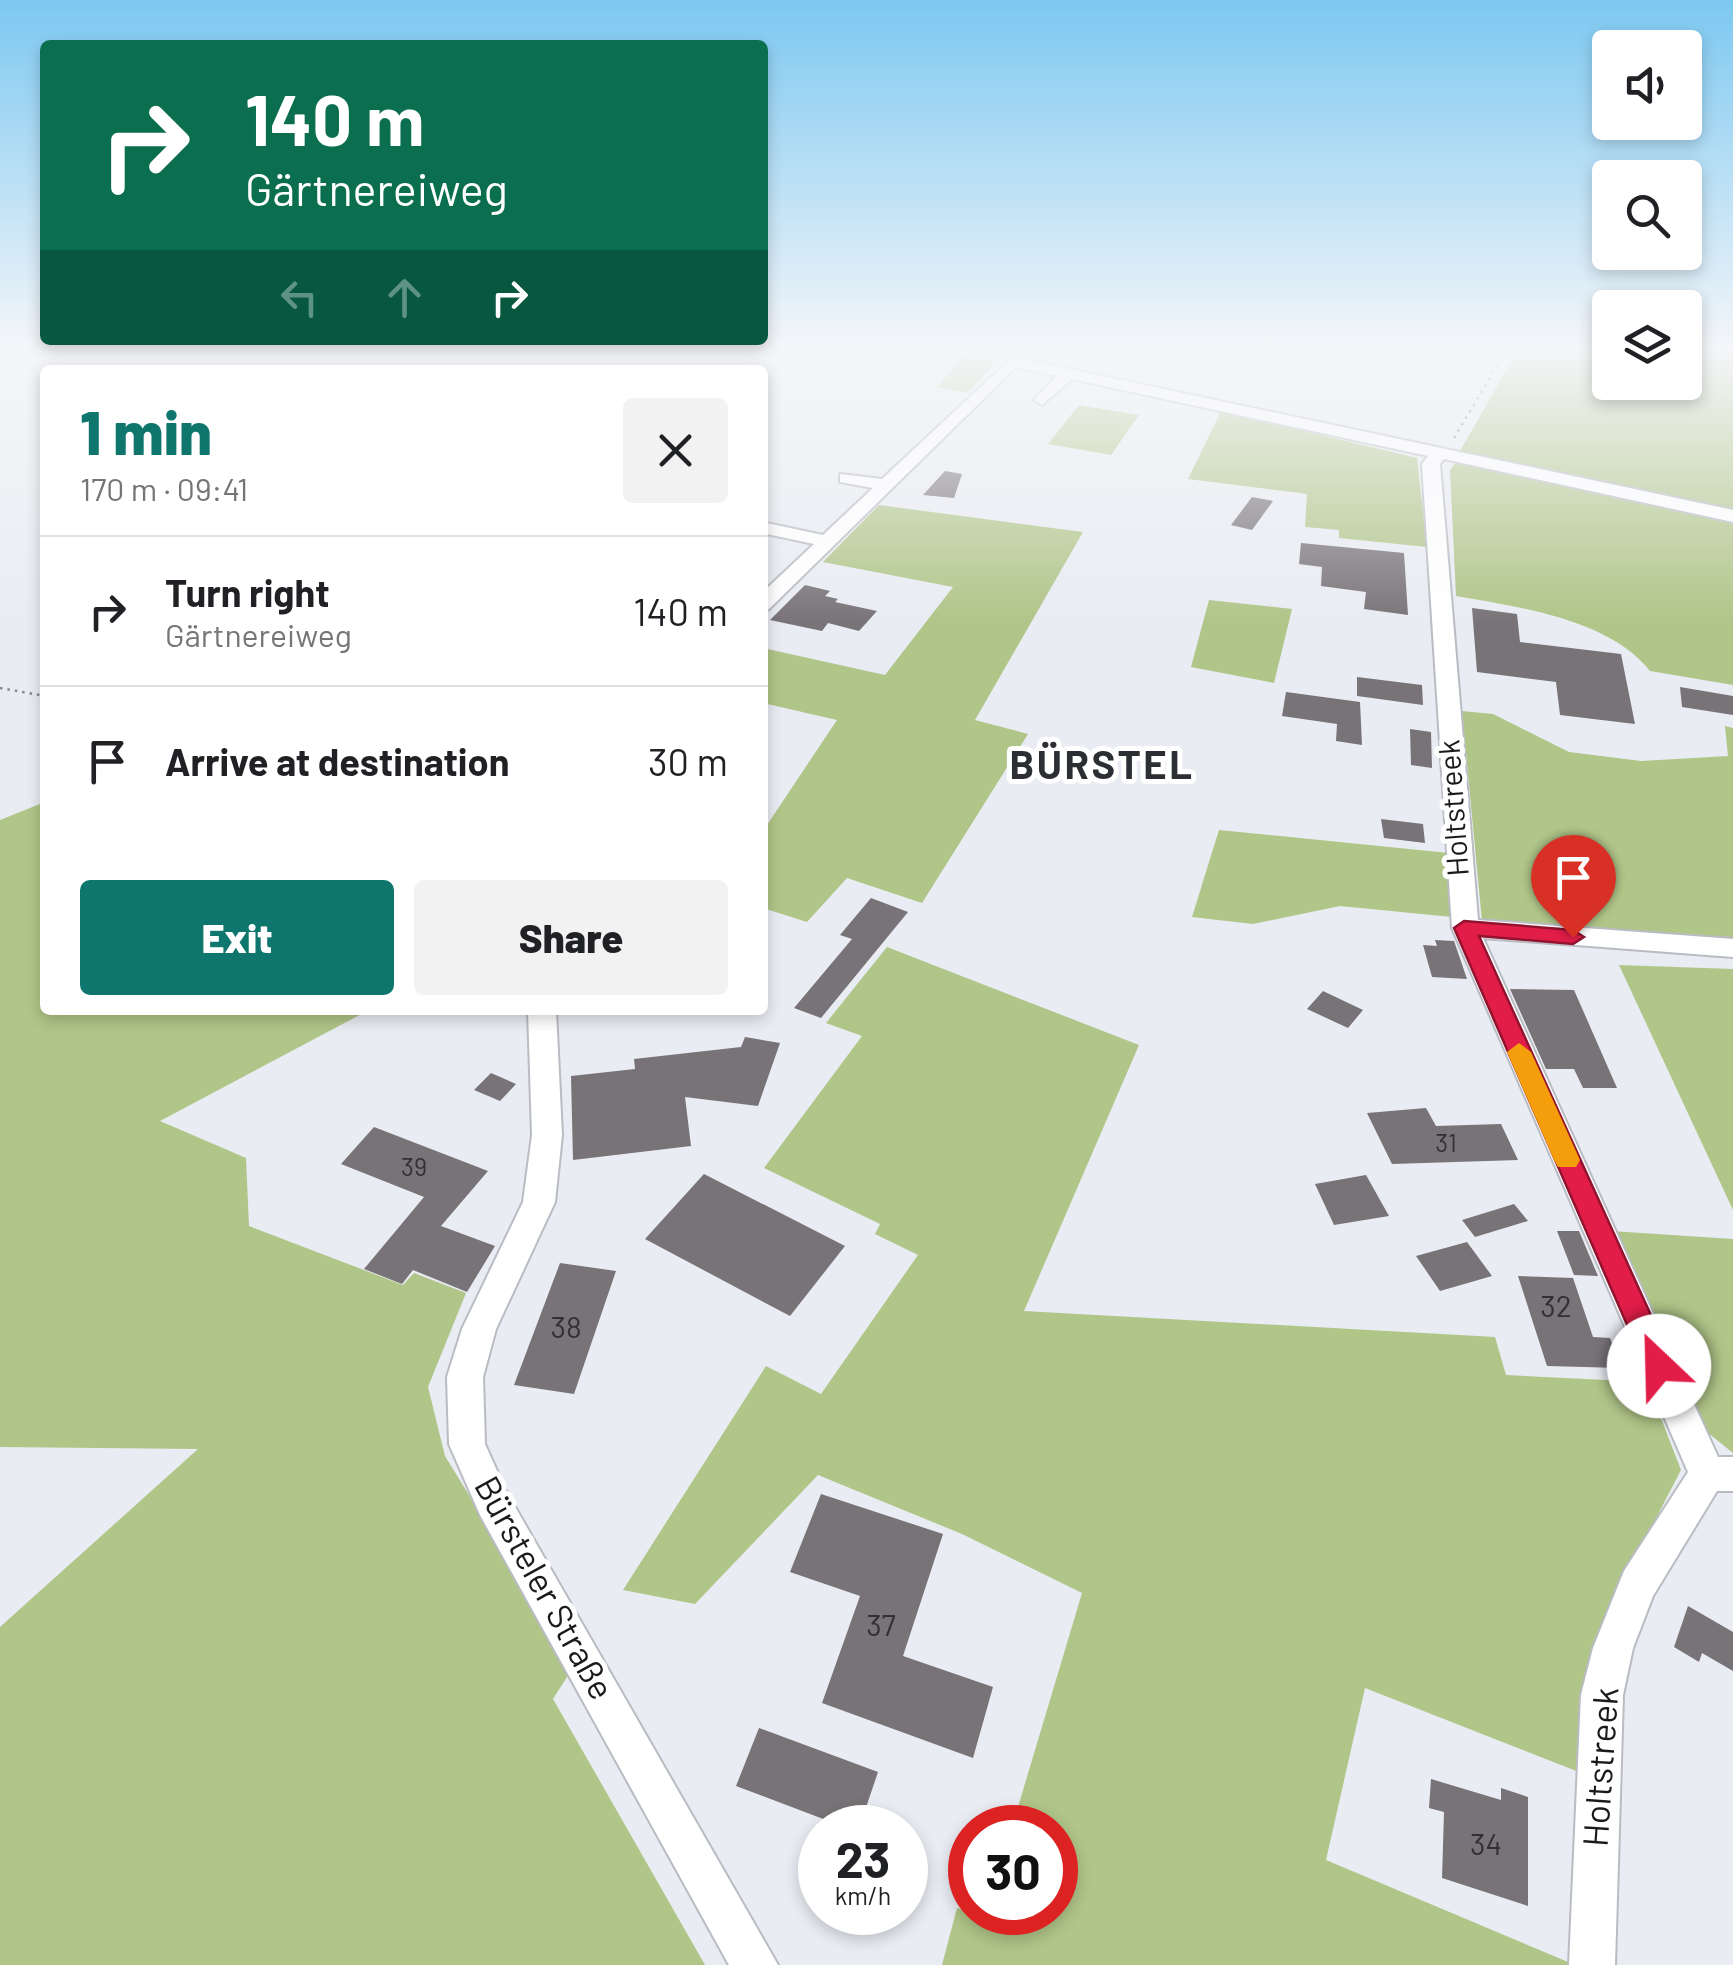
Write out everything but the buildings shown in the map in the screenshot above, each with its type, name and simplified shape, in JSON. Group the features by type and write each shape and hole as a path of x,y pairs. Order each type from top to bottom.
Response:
{"street":[{"path":"768,599 928,440"},
{"path":"1373,440 1733,516"},
{"name":"Holtstreek","path":"1439,454 1431,464 1464,928 1720,1474 1638,1585 1613,1648 1602,1695 1592,1965"},
{"path":"846,478 886,486"},
{"path":"768,528 829,542"},
{"path":"1464,928 1733,948"},
{"name":"Bürsteler Straße","path":"542,1015 548,1135 539,1202 479,1329 464,1377 468,1444 494,1503 756,1965"}],"path":[{"path":"1439,454 1453,440"},
{"path":"0,688 40,695"}],"green space":[{"path":"1051,440 1122,440 1111,455 1048,444"},
{"path":"1207,440 1341,440 1417,458 1427,547 1339,538 1339,530 1305,527 1307,494 1188,479"},
{"path":"1466,440 1733,440 1733,511 1460,451"},
{"path":"1456,462 1733,522 1733,685 1650,671 1632,653 1587,627 1534,611 1456,596 1450,470"},
{"path":"879,505 1083,532 975,720 1028,734 922,903 847,878 807,922 768,910 768,824 837,720 768,704 768,649 885,675 953,587 823,562"},
{"path":"1209,600 1292,609 1274,683 1191,667"},
{"path":"1462,711 1493,714 1569,752 1641,761 1728,756 1725,726 1733,728 1733,942 1482,921"},
{"path":"40,804 40,1015 360,1015 160,1121 246,1158 249,1226 403,1285 414,1273 466,1293 428,1387 445,1456 574,1666 553,1699 705,1965 0,1965 0,1627 198,1449 0,1447 0,820"},
{"path":"1219,830 1449,853 1452,917 1340,906 1253,924 1192,917"},
{"path":"887,947 1139,1045 1024,1311 1495,1337 1506,1375 1647,1382 1681,1470 1606,1615 1589,1673 1579,1772 1365,1688 1326,1860 1568,1965 942,1965 950,1935 1078,1935 1078,1805 1019,1805 1082,1593 962,1534 818,1475 695,1604 623,1590 766,1366 821,1394 918,1255 875,1234 880,1224 764,1168 862,1036 826,1023"},
{"path":"1619,965 1733,969 1733,1210"},
{"path":"1611,1231 1733,1239 1733,1453 1707,1432"}],"slow traffic":[{"path":"1519,1052 1567,1160"}],"district":[{"name":"BÜRSTEL","path":"1102,765"}],"route":[{"path":"1573,937 1464,928 1659,1366"}]}
